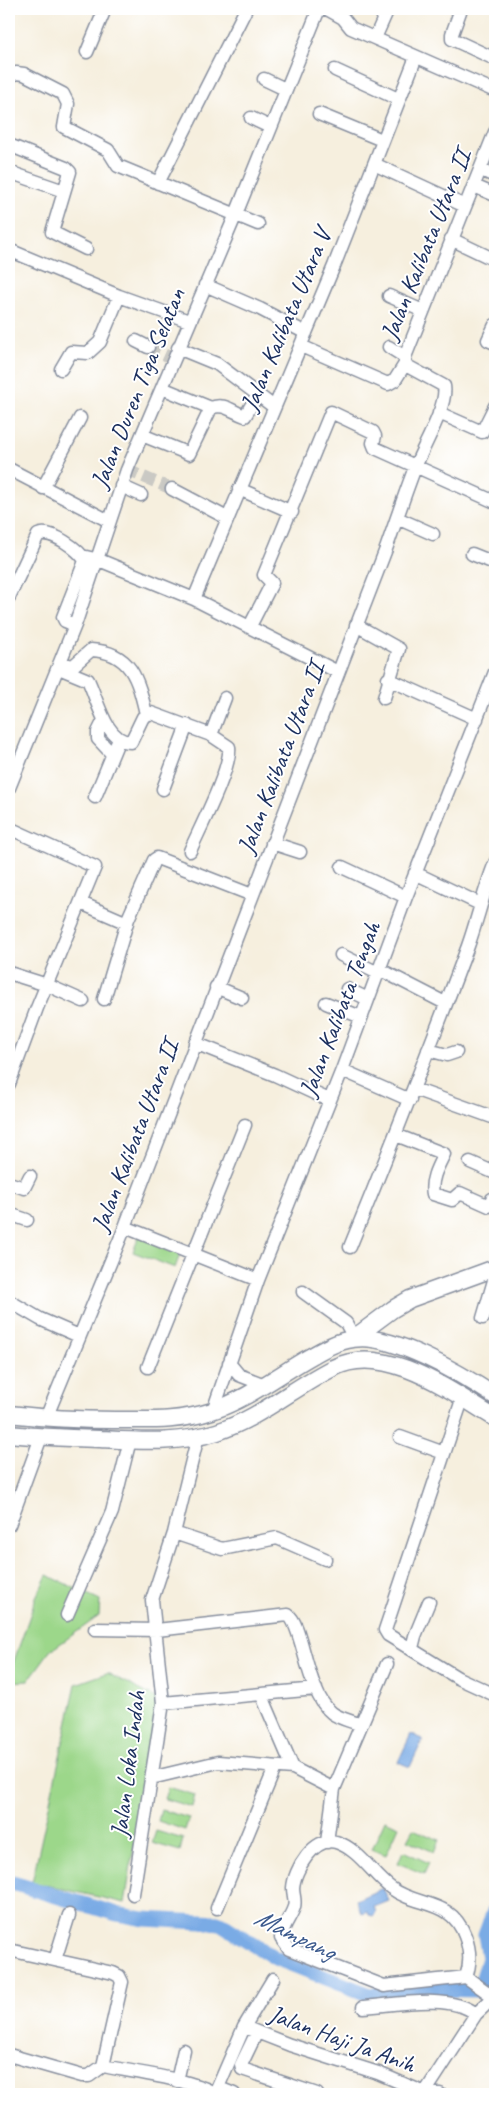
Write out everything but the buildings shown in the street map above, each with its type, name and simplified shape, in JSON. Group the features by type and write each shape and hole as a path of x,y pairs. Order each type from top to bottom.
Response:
{"main road":[{"path":"9,1414 46,1418 174,1421 213,1411 265,1385 327,1347 354,1338 393,1309 468,1273 495,1268"},
{"path":"393,1309 387,1333 389,1338 402,1348"},
{"path":"354,1338 368,1339 402,1348 458,1372 495,1396"},
{"path":"9,1434 153,1441 198,1436 239,1424 260,1414 332,1368 355,1359 382,1360 431,1381 495,1418"}],"street":[{"path":"87,52 105,9"},
{"path":"158,182 246,9"},
{"name":"Jalan Duren Tiga Selatan","path":"10,783 69,667 75,625 99,560 109,521 121,486 162,388 173,355 236,214 319,9"},
{"path":"327,9 344,18 351,28 495,91"},
{"path":"375,38 388,9"},
{"path":"461,9 452,38 455,42 495,59"},
{"name":"Jalan Kalibata Utara V","path":"194,599 301,346 416,57"},
{"path":"335,70 398,99"},
{"path":"9,77 16,73 24,74 63,94 68,104 64,124 67,130 108,150 118,166 258,224"},
{"path":"264,79 285,89"},
{"path":"319,114 382,140"},
{"path":"251,118 270,127"},
{"name":"Jalan Kalibata Utara II","path":"46,1418 125,1227 416,465 445,394 444,386 405,361 422,311 495,132"},
{"path":"9,145 66,168 70,172 52,232 86,248"},
{"path":"374,164 465,206"},
{"path":"480,170 495,176"},
{"path":"9,172 64,191"},
{"path":"474,186 495,195"},
{"path":"451,239 495,260"},
{"path":"9,250 119,296 189,321"},
{"path":"205,285 260,309 306,333"},
{"path":"61,369 71,352 88,354 100,342 119,296"},
{"path":"389,296 422,311"},
{"path":"495,325 488,340 495,343"},
{"path":"301,346 388,384 395,380 405,361 389,347"},
{"path":"173,355 218,364 257,396 274,407"},
{"path":"162,388 211,408"},
{"path":"142,435 188,454 211,408 217,405 222,406 245,416 257,396"},
{"path":"438,412 482,432 495,406"},
{"path":"250,626 272,583 264,576 292,512 331,412 373,432 375,436 373,443 376,448 495,502"},
{"path":"43,488 80,418"},
{"path":"9,469 109,521"},
{"path":"121,486 141,495"},
{"path":"172,489 227,518"},
{"path":"239,489 292,512"},
{"path":"397,518 433,534"},
{"path":"9,597 41,534 50,534 82,556 99,560 194,599 338,672"},
{"path":"472,554 492,562 495,560"},
{"path":"75,625 65,621 63,618 85,565 82,556"},
{"path":"356,625 399,649 388,679 384,698"},
{"path":"91,650 111,653 122,659 137,681 146,714 131,742 119,739 104,720 88,680 69,667 91,650"},
{"name":"Jalan Kalibata Tengah","path":"213,1411 258,1280 342,1070 415,874 494,677"},
{"path":"388,679 477,719"},
{"path":"211,735 225,698"},
{"path":"146,714 165,716 211,735 226,744 230,752 222,776 190,851"},
{"path":"104,720 98,732 98,739 112,754"},
{"path":"163,789 187,726"},
{"path":"95,797 119,739"},
{"path":"9,828 96,867 47,985 9,1084"},
{"path":"272,843 300,852"},
{"path":"104,999 127,923 156,858 252,895"},
{"path":"350,1247 412,1094 468,945 495,863"},
{"path":"342,867 406,897"},
{"path":"415,874 480,904"},
{"path":"81,903 127,923"},
{"path":"342,955 445,1003"},
{"path":"9,973 47,985 82,1000"},
{"path":"216,987 242,998"},
{"path":"347,989 368,999"},
{"path":"326,1003 361,1017"},
{"path":"195,1043 275,1075 329,1100"},
{"path":"428,1050 447,1055 456,1052"},
{"path":"342,1070 412,1094 495,1118"},
{"path":"148,1366 194,1255 244,1125"},
{"path":"396,1135 444,1154 435,1173 432,1186 433,1194 452,1200 460,1193 489,1206 494,1197"},
{"path":"470,1162 495,1174"},
{"path":"9,1183 24,1188 30,1176"},
{"path":"9,1214 27,1220"},
{"path":"125,1227 258,1280"},
{"path":"483,1318 495,1277"},
{"path":"303,1292 346,1323 354,1338"},
{"path":"9,1301 40,1319 79,1336"},
{"path":"229,1363 239,1375 265,1385"},
{"path":"463,1398 384,1630 388,1635 458,1678 495,1695"},
{"name":"Jalan Loka Indah","path":"133,1894 163,1703 157,1630 152,1600 174,1532 198,1436"},
{"path":"9,1525 41,1437"},
{"path":"400,1437 444,1453"},
{"path":"67,1616 112,1512 130,1440"},
{"path":"174,1532 222,1549 277,1538 325,1559"},
{"path":"412,1648 429,1602"},
{"path":"95,1629 157,1630 288,1615 296,1622 304,1660 316,1689 330,1712 361,1725"},
{"path":"327,1842 334,1789 387,1664"},
{"path":"163,1703 262,1696 316,1689"},
{"path":"262,1696 293,1768"},
{"path":"151,1778 218,1762 293,1768 334,1789"},
{"path":"217,1908 275,1768"},
{"path":"470,1979 384,1986 289,1949 281,1938 282,1927 293,1909 296,1877 308,1855 327,1842 336,1842 369,1865 379,1879 392,1889 428,1902 454,1916 468,1942 470,1979 488,2002"},
{"path":"56,1960 68,1915"},
{"path":"9,1950 113,1973 119,1976 122,1982 102,2066 89,2076 82,2076 9,2055"},
{"path":"217,2091 244,2027 272,1979"},
{"path":"363,2007 427,2002 470,2008 488,2002"},
{"path":"425,2093 488,2002"},
{"name":"Jalan Haji Ja Anih","path":"244,2027 290,2046 378,2073 425,2093 440,2094"},
{"path":"255,2036 241,2065 242,2069 300,2091 317,2094"},
{"path":"177,2081 184,2050"},
{"path":"102,2066 234,2094"}],"green space":[{"path":"139,1236 181,1252 175,1268 133,1252"},
{"path":"47,1575 100,1600 99,1616 50,1651 28,1681 9,1682 9,1675 36,1598"},
{"path":"107,1673 158,1699 125,1903 32,1882 76,1684"},
{"path":"168,1787 195,1795 192,1807 164,1799"},
{"path":"161,1810 189,1818 185,1830 158,1821"},
{"path":"385,1820 399,1826 386,1855 372,1849"},
{"path":"413,1829 439,1840 434,1852 407,1840"},
{"path":"156,1831 183,1839 180,1851 152,1843"},
{"path":"403,1851 429,1863 424,1874 398,1863"}],"water":[{"path":"411,1734 423,1739 410,1767 398,1762"},
{"path":"383,1888 389,1901 374,1907 376,1912 373,1916 368,1915 367,1911 362,1913 356,1900"}],"waterway":[{"name":"Mampang","path":"9,1882 117,1914 144,1919 220,1923 275,1958 370,1995 398,1993 415,1989 479,1990 489,1958 485,1935 495,1908"}],"tunnel":[{"path":"148,347 170,357"},
{"path":"127,470 172,489"}]}
